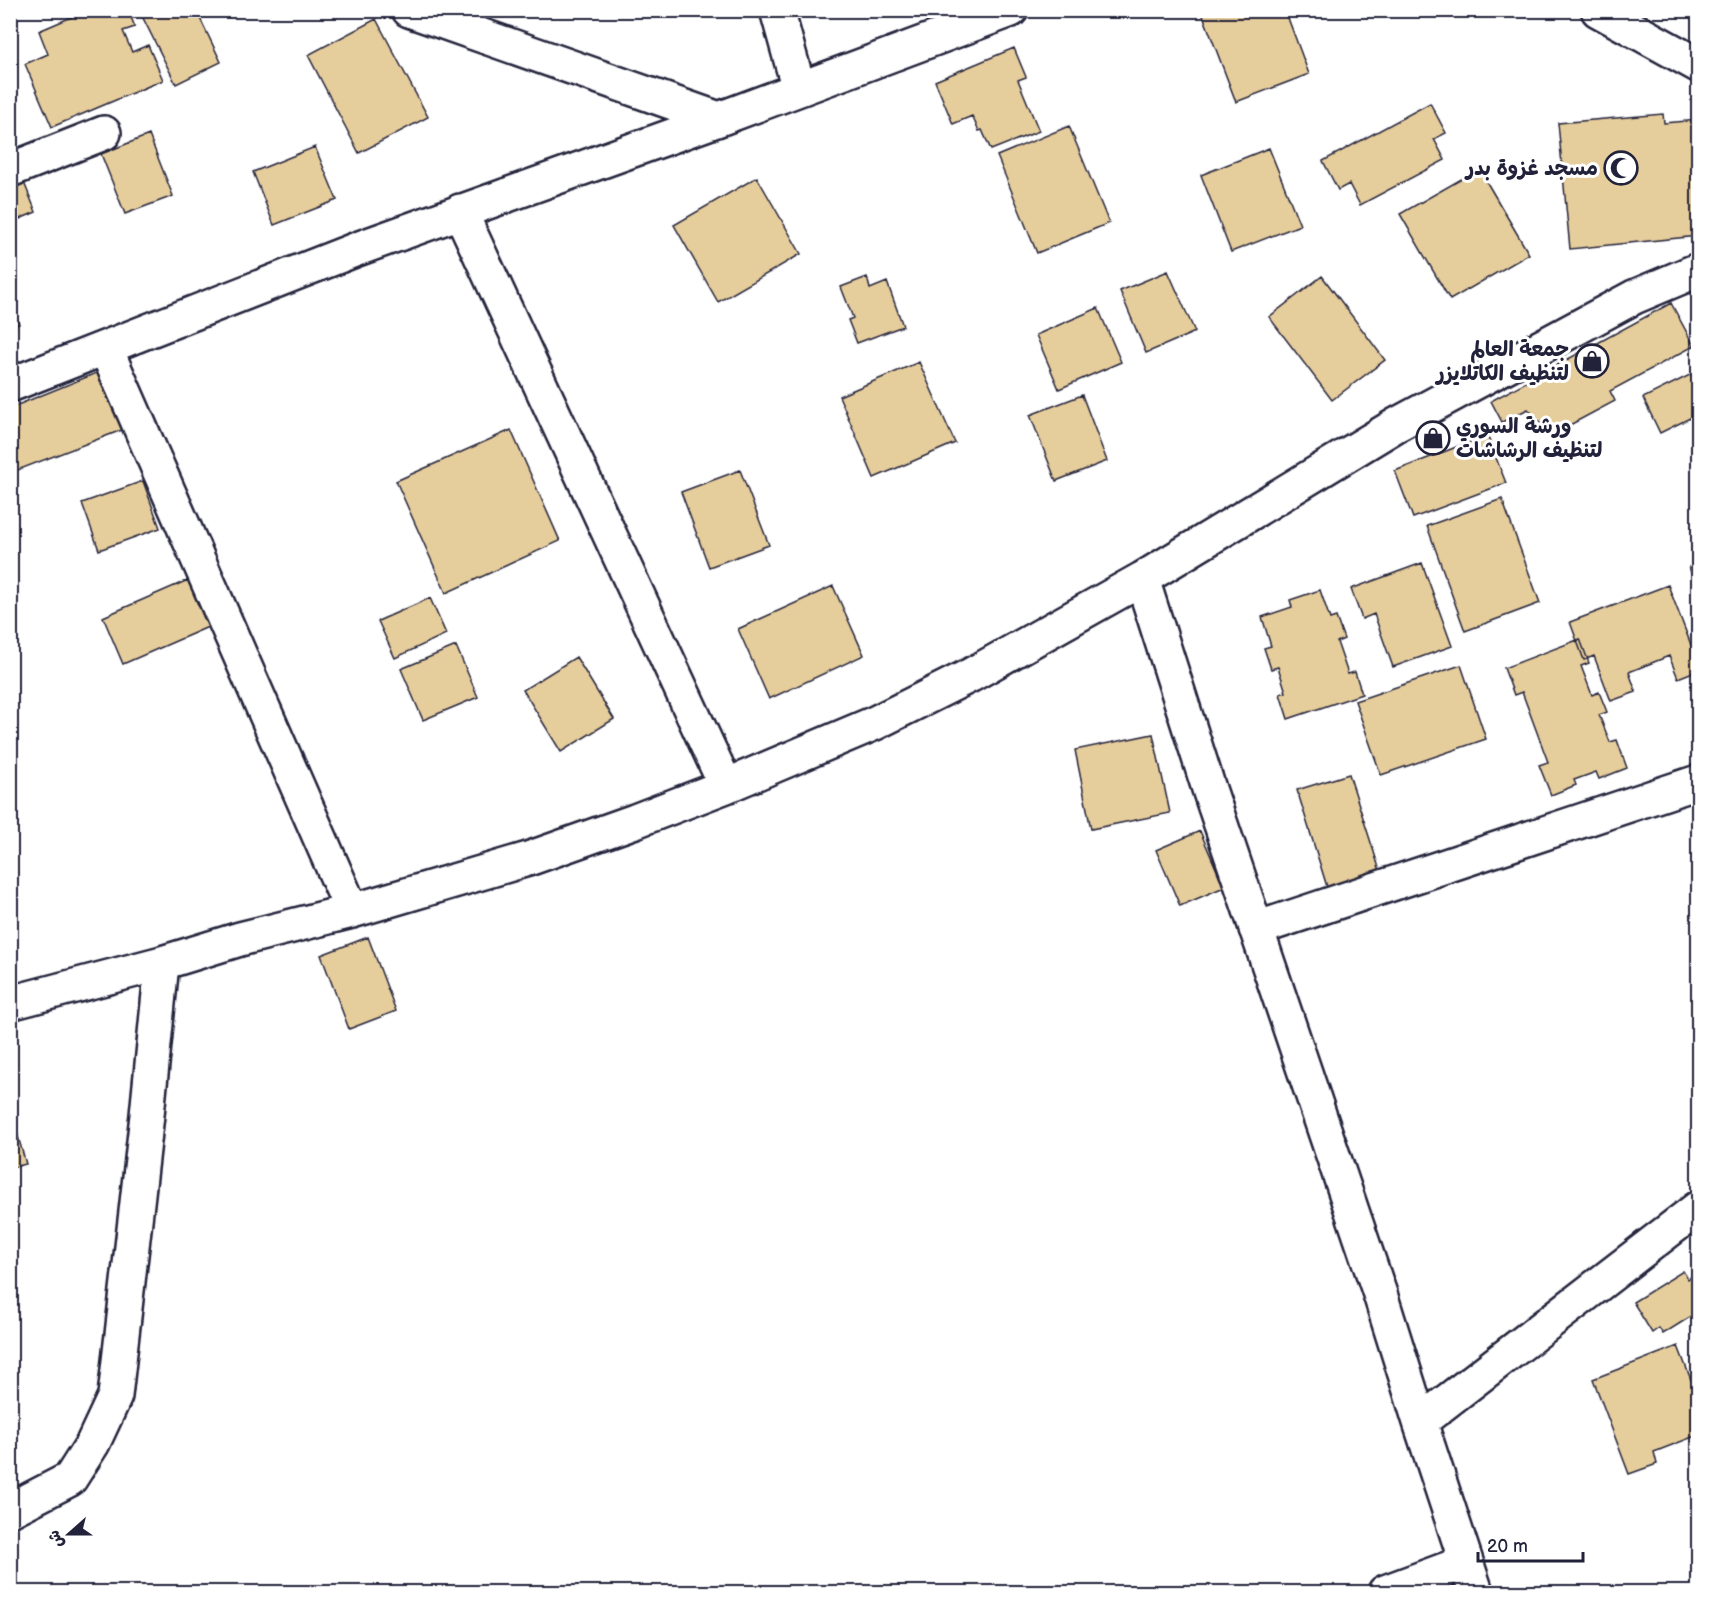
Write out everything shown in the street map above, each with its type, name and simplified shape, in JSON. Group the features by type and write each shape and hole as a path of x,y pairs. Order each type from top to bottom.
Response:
{"street":[{"path":"409,10 719,119"},
{"path":"777,10 799,89"},
{"path":"10,385 346,253 719,119 1011,10"},
{"path":"1598,10 1698,65"},
{"path":"10,170 105,133"},
{"path":"460,211 726,786"},
{"path":"11,1000 162,963 240,939 352,911 528,859 726,786 875,723 971,675 1142,579 1396,425 1634,297 1698,270"},
{"path":"106,349 352,911"},
{"path":"1142,579 1210,792 1380,1294 1419,1422 1476,1593"},
{"path":"1256,928 1698,782"},
{"path":"10,1510 70,1479 93,1443 115,1396 162,963"},
{"path":"1419,1422 1698,1208"},
{"path":"1385,1593 1466,1562"}],"building":[{"path":"88,10 128,10 135,27 123,31 132,52 148,45 163,80 52,127 25,64 48,54 39,31"},
{"path":"139,10 196,10 221,62 176,84"},
{"path":"1201,10 1285,10 1309,74 1236,102"},
{"path":"376,19 428,117 359,153 308,55"},
{"path":"1014,48 1026,77 1018,80 1039,131 991,150 982,130 979,131 972,116 953,124 935,81"},
{"path":"1430,103 1446,133 1434,139 1445,160 1360,205 1349,184 1338,190 1323,161"},
{"path":"1663,114 1664,123 1698,120 1698,236 1570,249 1558,123"},
{"path":"1069,126 1109,223 1037,253 997,156"},
{"path":"149,135 173,196 125,214 101,154"},
{"path":"315,147 337,200 274,225 253,172"},
{"path":"1269,148 1300,225 1231,252 1201,175"},
{"path":"1479,169 1529,254 1450,300 1400,214"},
{"path":"757,177 801,254 718,302 674,225"},
{"path":"23,180 36,212 10,223 10,186"},
{"path":"1168,271 1195,332 1146,353 1120,291"},
{"path":"1322,276 1385,360 1332,400 1269,317"},
{"path":"867,277 870,289 887,282 903,326 857,343 848,320 853,318 841,287"},
{"path":"10,298 19,324 10,327"},
{"path":"1671,303 1694,346 1610,391 1615,401 1551,435 1528,409 1502,422 1491,401"},
{"path":"1098,308 1121,362 1059,389 1036,335"},
{"path":"919,362 955,443 874,478 839,396"},
{"path":"104,370 127,428 10,473 10,408"},
{"path":"1698,371 1698,414 1660,433 1643,398"},
{"path":"1082,395 1107,461 1056,481 1030,415"},
{"path":"511,430 560,541 446,593 396,481"},
{"path":"1487,435 1506,483 1413,518 1395,471"},
{"path":"740,470 769,545 709,567 681,492"},
{"path":"143,481 160,528 99,550 82,503"},
{"path":"1502,499 1540,603 1465,631 1427,526"},
{"path":"1422,563 1452,646 1393,667 1374,614 1362,619 1351,589"},
{"path":"1698,563 1698,591 1689,567"},
{"path":"188,580 208,627 123,664 103,617"},
{"path":"1668,585 1698,663 1698,670 1678,678 1669,656 1629,672 1636,692 1611,701 1594,656 1584,660 1570,622"},
{"path":"833,586 864,655 769,699 738,629"},
{"path":"1320,590 1330,619 1336,617 1344,639 1337,642 1348,674 1355,672 1362,694 1288,719 1280,694 1286,692 1278,667 1271,669 1264,648 1271,646 1262,617 1292,607 1290,600"},
{"path":"430,598 446,634 395,658 378,621"},
{"path":"1580,639 1589,663 1581,666 1592,695 1599,692 1607,712 1599,715 1610,742 1617,740 1627,768 1599,779 1596,772 1574,780 1576,785 1551,795 1539,765 1548,762 1522,692 1514,695 1504,668"},
{"path":"456,646 478,697 423,720 401,669"},
{"path":"576,657 614,719 561,752 523,690"},
{"path":"1461,665 1486,739 1381,775 1355,701"},
{"path":"1153,734 1170,813 1091,829 1075,750"},
{"path":"1349,774 1381,874 1328,890 1297,790"},
{"path":"1200,831 1224,887 1180,906 1156,850"},
{"path":"368,937 396,1011 349,1029 321,955"},
{"path":"10,1109 26,1164 10,1168"},
{"path":"1683,1271 1688,1279 1698,1272 1698,1312 1663,1334 1659,1328 1652,1333 1633,1302"},
{"path":"1678,1346 1698,1398 1698,1435 1654,1452 1657,1464 1629,1474 1593,1379"}],"place":[{"name":"مسجد غزوة بدر","path":"1621,168"},
{"name":"جمعة العالم لتنظيف الكاتلايزر","path":"1592,361"},
{"name":"ورشة السوري لتنظيف الرشاشات","path":"1433,438"}]}
